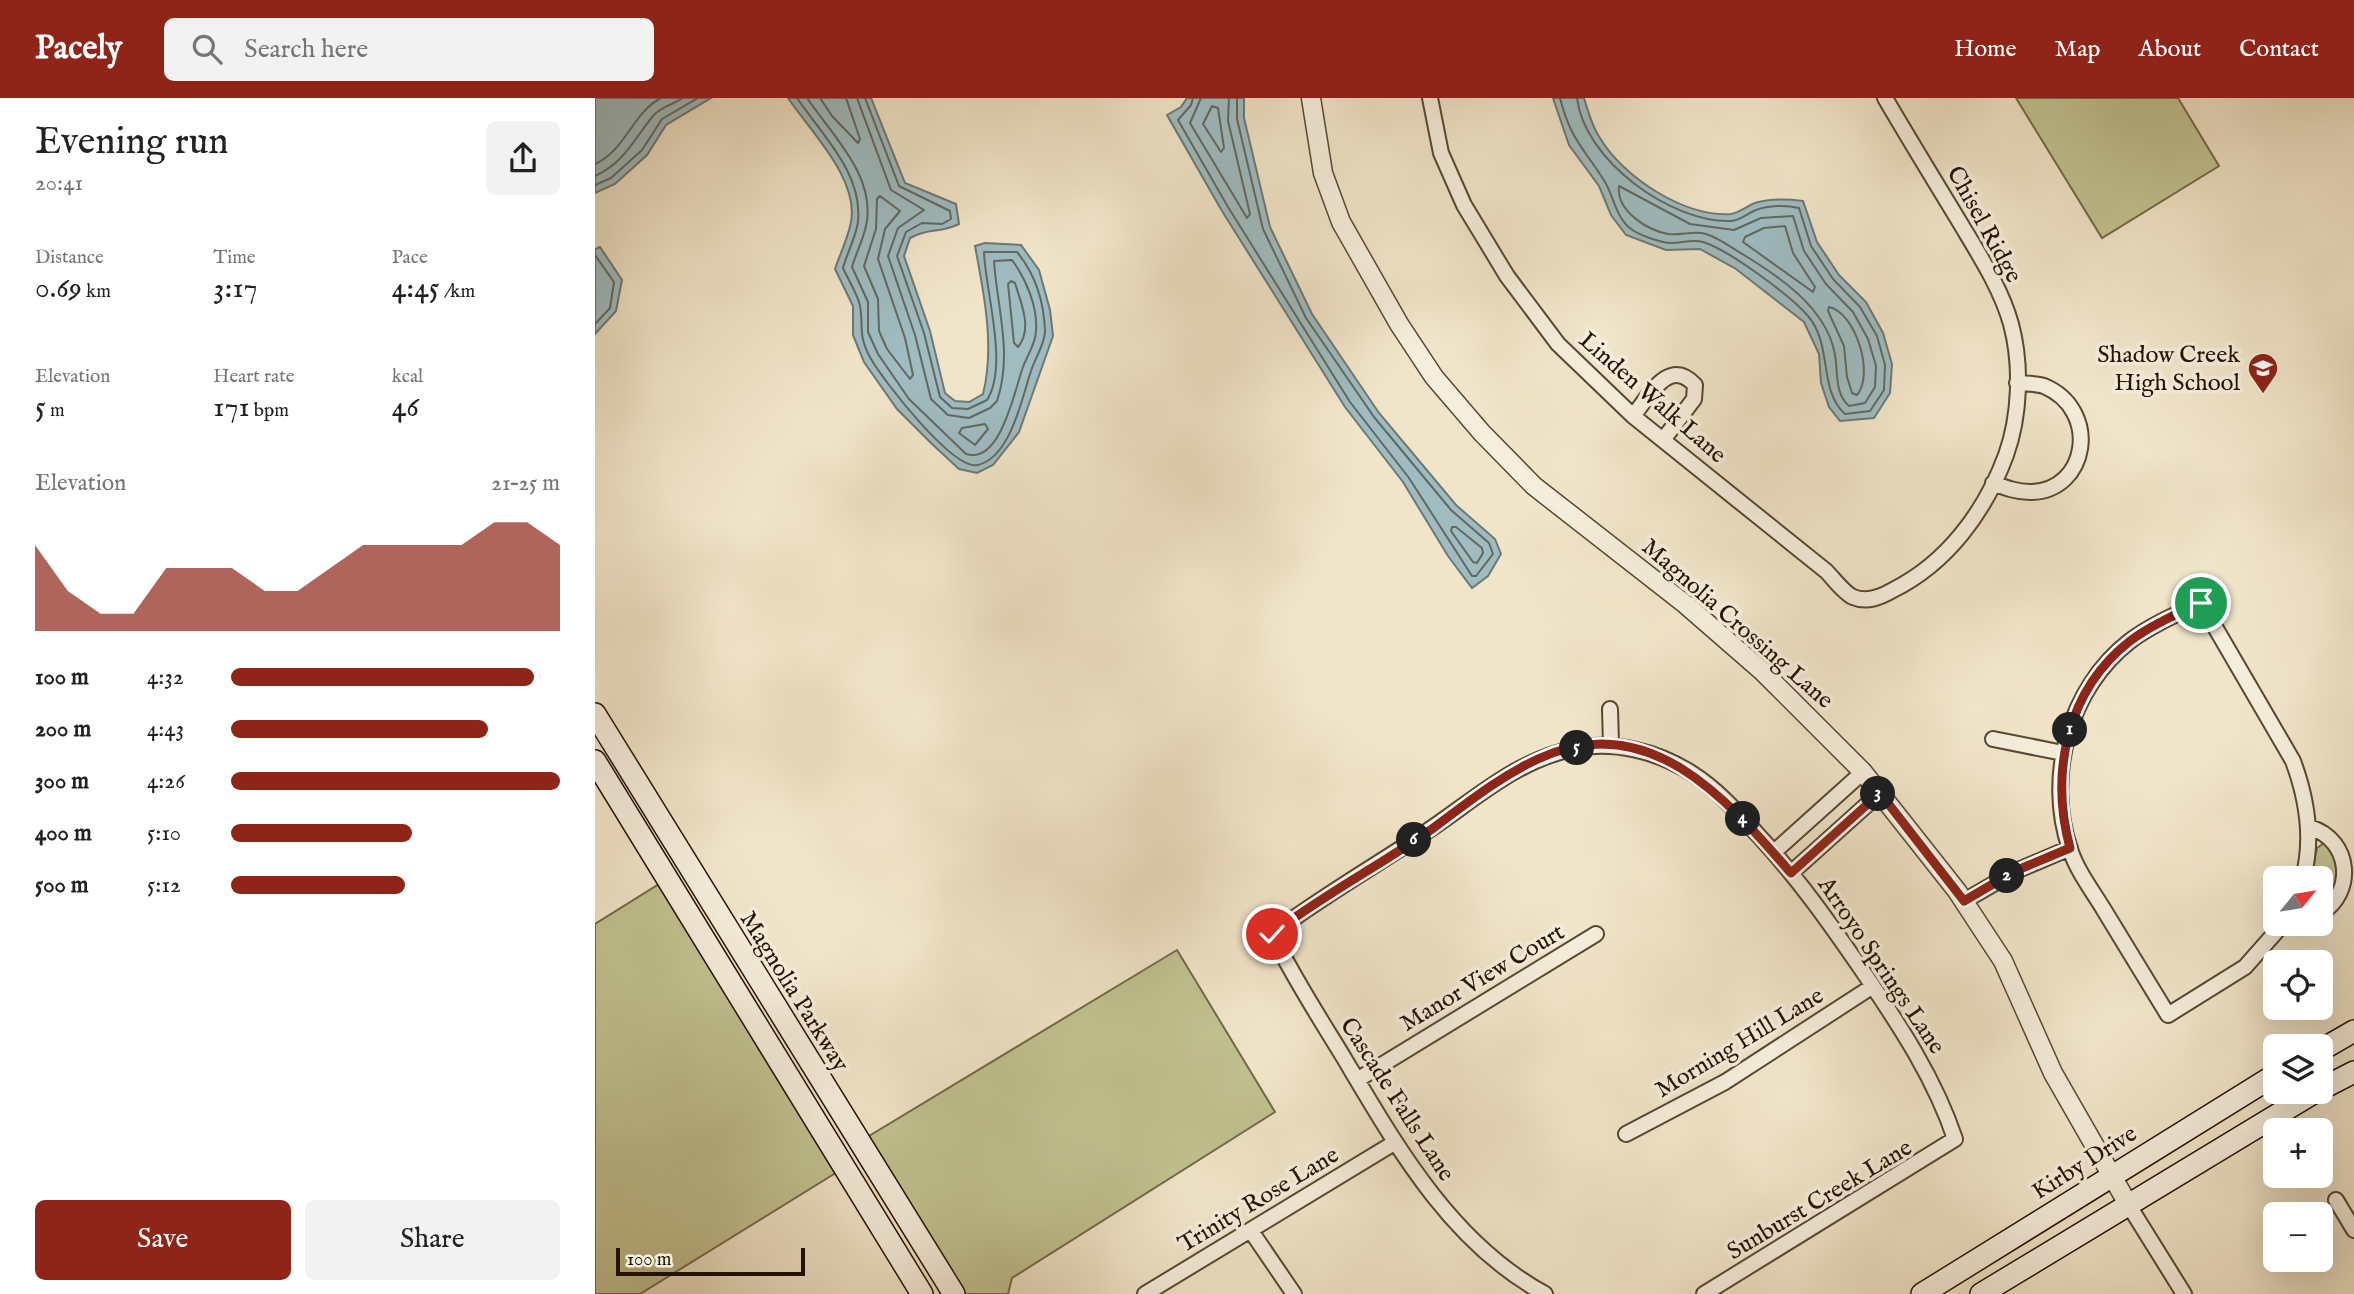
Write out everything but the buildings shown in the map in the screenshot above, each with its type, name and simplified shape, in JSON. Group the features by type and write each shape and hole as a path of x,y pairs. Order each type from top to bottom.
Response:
{"main road":[{"name":"Magnolia Parkway","path":"595,713 954,1294"},
{"name":"Magnolia Parkway","path":"595,758 922,1294"},
{"path":"595,758 619,779 667,857 673,861 683,858"},
{"path":"2333,1043 2354,1031"},
{"path":"2333,1083 2354,1072"},
{"name":"Kirby Drive","path":"1922,1294 2263,1082"},
{"path":"1981,1294 2295,1104"}],"street":[{"name":"Magnolia Crossing Lane","path":"1311,98 1323,173 1341,222 1399,324 1434,377 1482,433 1534,486 1685,604 1752,662 1863,772 1964,901 2003,961 2053,1073 2128,1204"},
{"name":"Linden Walk Lane","path":"1430,98 1441,153 1450,178 1507,276 1558,344 1633,416 1826,571 1852,597 1875,600"},
{"name":"Chisel Ridge","path":"1875,600 1913,580 1945,553 1972,520 2006,454 2017,406 2011,324 1996,285 1885,98"},
{"path":"1633,416 1667,376 1677,373 1686,376 1695,385 1694,399 1663,440"},
{"path":"1993,483 2014,491 2033,493 2050,487 2064,477 2079,457 2082,443 2080,421 2068,401 2042,385 2017,383"},
{"path":"2272,936 2245,967 2168,1015 2070,848 2060,796 2063,753 2082,700 2115,654 2145,631 2201,603 2293,761 2301,782 2309,827 2304,866"},
{"path":"1610,709 1611,744"},
{"path":"1993,739 2063,753"},
{"name":"Arroyo Springs Lane","path":"1611,744 1656,756 1692,773 1721,795 1774,852 1873,986 1917,1055 1946,1111 1955,1139"},
{"name":"Cascade Falls Lane","path":"1545,1294 1497,1261 1464,1231 1429,1192 1394,1143 1272,934 1429,831 1504,777 1541,758 1573,748 1611,744"},
{"path":"1774,852 1863,772"},
{"path":"1791,873 1880,793"},
{"path":"2309,827 2335,839 2344,851 2349,866 2345,892 2333,906"},
{"path":"1964,901 2015,871 2070,848"},
{"name":"Manor View Court","path":"1357,1080 1596,934"},
{"name":"Morning Hill Lane","path":"1626,1134 1725,1082 1873,986"},
{"name":"Sunburst Creek Lane","path":"1704,1294 1955,1139"},
{"name":"Trinity Rose Lane","path":"1145,1294 1394,1143"},
{"path":"2336,1200 2354,1230"},
{"path":"2128,1204 2182,1293"},
{"path":"1251,1231 1293,1294"}],"green space":[{"path":"2016,98 2178,98 2219,166 2102,238"},
{"path":"2324,843 2337,854 2339,883 2333,890 2333,866 2313,866 2317,848"},
{"path":"672,876 847,1166 640,1294 595,1294 595,924"},
{"path":"1177,950 1275,1112 1012,1278 1008,1294 954,1294 859,1142"}],"water":[{"path":"595,98 711,98 666,125 647,155 615,184 595,193"},
{"path":"788,98 871,98 905,183 956,204 959,224 910,238 904,256 930,331 945,393 955,401 969,402 983,394 986,376 987,320 975,246 985,243 1021,245 1039,270 1050,310 1053,336 1019,432 993,465 977,473 959,469 897,409 864,362 853,335 853,306 835,269 851,222 852,206 848,189 831,157"},
{"path":"1187,98 1244,98 1244,118 1270,227 1312,314 1379,413 1456,505 1495,539 1501,554 1488,576 1472,588 1448,556 1403,482 1345,407 1222,211 1167,115 1181,107"},
{"path":"1553,98 1584,98 1595,129 1610,153 1639,180 1675,202 1694,209 1731,214 1767,200 1803,201 1817,242 1839,275 1866,302 1883,333 1892,364 1890,393 1874,418 1840,421 1829,407 1821,383 1819,354 1804,322 1736,269 1700,249 1666,250 1626,235 1611,215 1599,186 1569,145"},
{"path":"600,247 622,280 616,311 595,334 595,249"}],"place":[{"name":"Shadow Creek High School","path":"2263,395"}],"route":[{"path":"1272,934 1292,918 1429,831 1504,777 1541,758 1573,748 1611,744 1656,756 1692,773 1721,795 1791,873 1880,793 1964,901 2015,871 2070,848 2060,796 2061,765 2068,736 2082,700 2101,670 2130,641 2161,622 2201,603"}]}
